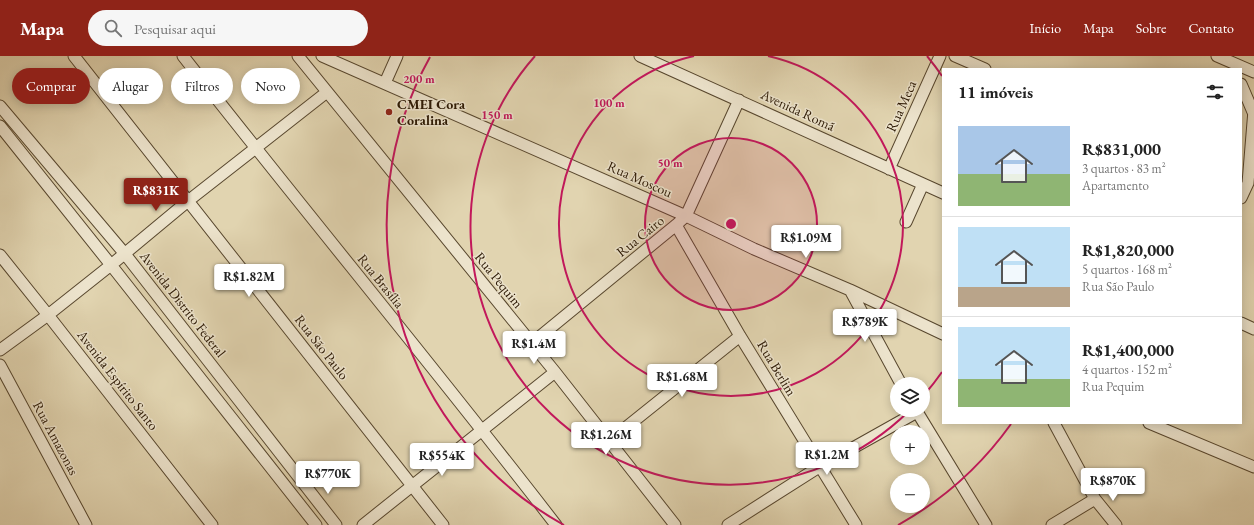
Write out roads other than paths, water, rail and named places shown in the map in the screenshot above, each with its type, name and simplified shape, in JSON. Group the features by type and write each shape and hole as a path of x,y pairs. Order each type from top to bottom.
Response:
{"street":[{"name":"Rua São Paulo","path":"74,56 442,525"},
{"name":"Rua Brasília","path":"183,56 255,148 483,430 556,525"},
{"name":"Rua Pequim","path":"298,56 532,343 675,525"},
{"name":"Rua Moscou","path":"322,56 686,216 754,249 850,290 942,334"},
{"path":"385,83 397,56"},
{"name":"Avenida Romã","path":"640,56 942,193"},
{"name":"Rua Meca","path":"889,169 940,56"},
{"path":"955,56 983,68"},
{"path":"1217,56 1233,66"},
{"path":"1242,69 1254,72"},
{"path":"1242,86 1254,111 1248,183 1242,196"},
{"path":"0,350 112,265 188,201 327,92"},
{"name":"Rua Cairo","path":"532,343 686,216 739,100"},
{"name":"Avenida Distrito Federal","path":"0,106 125,254 336,525"},
{"path":"0,126 112,265 316,525"},
{"path":"906,222 923,184"},
{"name":"Rua Berlim","path":"676,225 740,336 856,525"},
{"name":"Avenida Espírito Santo","path":"0,255 212,525"},
{"path":"850,290 897,377"},
{"path":"1242,323 1254,329"},
{"path":"609,442 740,336"},
{"name":"Rua Amazonas","path":"0,365 86,525"},
{"path":"363,525 555,372"},
{"path":"728,525 820,467 906,417"},
{"path":"920,417 986,525"},
{"path":"1055,424 1095,499 1114,522 1126,525"},
{"path":"1151,424 1254,467"},
{"path":"1052,525 1095,499"}],"place":[{"name":"CMEI Cora Coralina","path":"389,112"}]}
